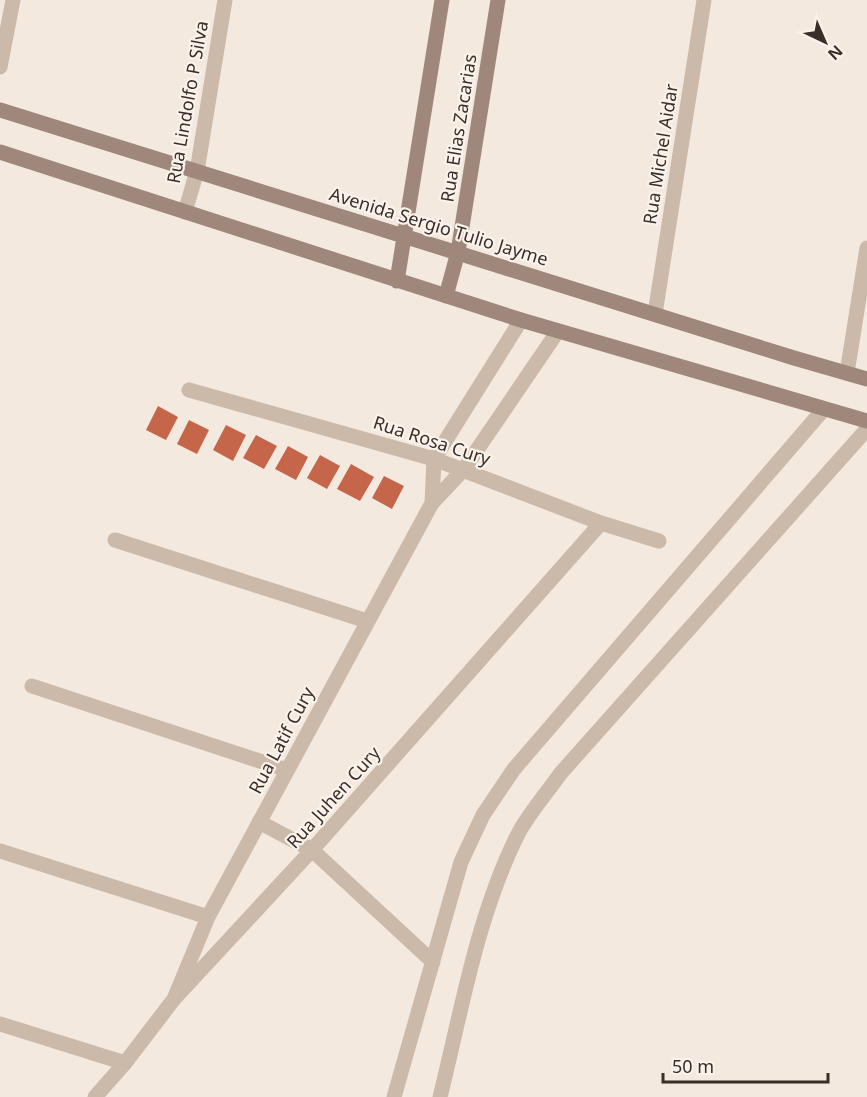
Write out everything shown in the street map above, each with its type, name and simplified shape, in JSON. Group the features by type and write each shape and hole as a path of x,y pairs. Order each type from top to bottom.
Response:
{"street":[{"path":"0,67 13,0"},
{"name":"Rua Lindolfo P Silva","path":"185,212 197,171 225,0"},
{"name":"Rua Elias Zacarias","path":"397,281 442,0"},
{"name":"Rua Elias Zacarias","path":"446,296 458,252 498,0"},
{"name":"Rua Michel Aidar","path":"655,314 704,0"},
{"name":"Avenida Sergio Tulio Jayme","path":"0,110 867,379"},
{"path":"0,152 521,320 867,421"},
{"path":"847,373 867,248"},
{"path":"434,459 521,320"},
{"name":"Rua Latif Cury","path":"174,999 208,917 432,503 464,469 558,331"},
{"name":"Rua Rosa Cury","path":"189,390 434,459 601,523 659,541"},
{"path":"394,1097 461,862 483,816 513,769 824,410"},
{"path":"440,1097 478,941 498,879 520,831 560,774 867,429"},
{"name":"Rua Latif Cury","path":"432,503 434,459"},
{"name":"Rua Juhen Cury","path":"95,1097 125,1063 174,999 312,850 601,523"},
{"path":"115,540 367,621"},
{"path":"32,686 287,770"},
{"path":"259,822 312,850 433,962"},
{"path":"0,850 208,917"},
{"path":"0,1024 125,1063"}],"building":[{"path":"158,406 178,417 166,440 146,430"},
{"path":"189,420 209,430 197,454 177,444"},
{"path":"226,425 246,435 233,461 213,450"},
{"path":"256,435 277,446 264,469 243,458"},
{"path":"288,446 308,457 296,480 275,469"},
{"path":"320,455 340,466 327,489 307,478"},
{"path":"351,464 374,477 360,501 337,489"},
{"path":"384,476 404,486 392,509 372,498"}]}
